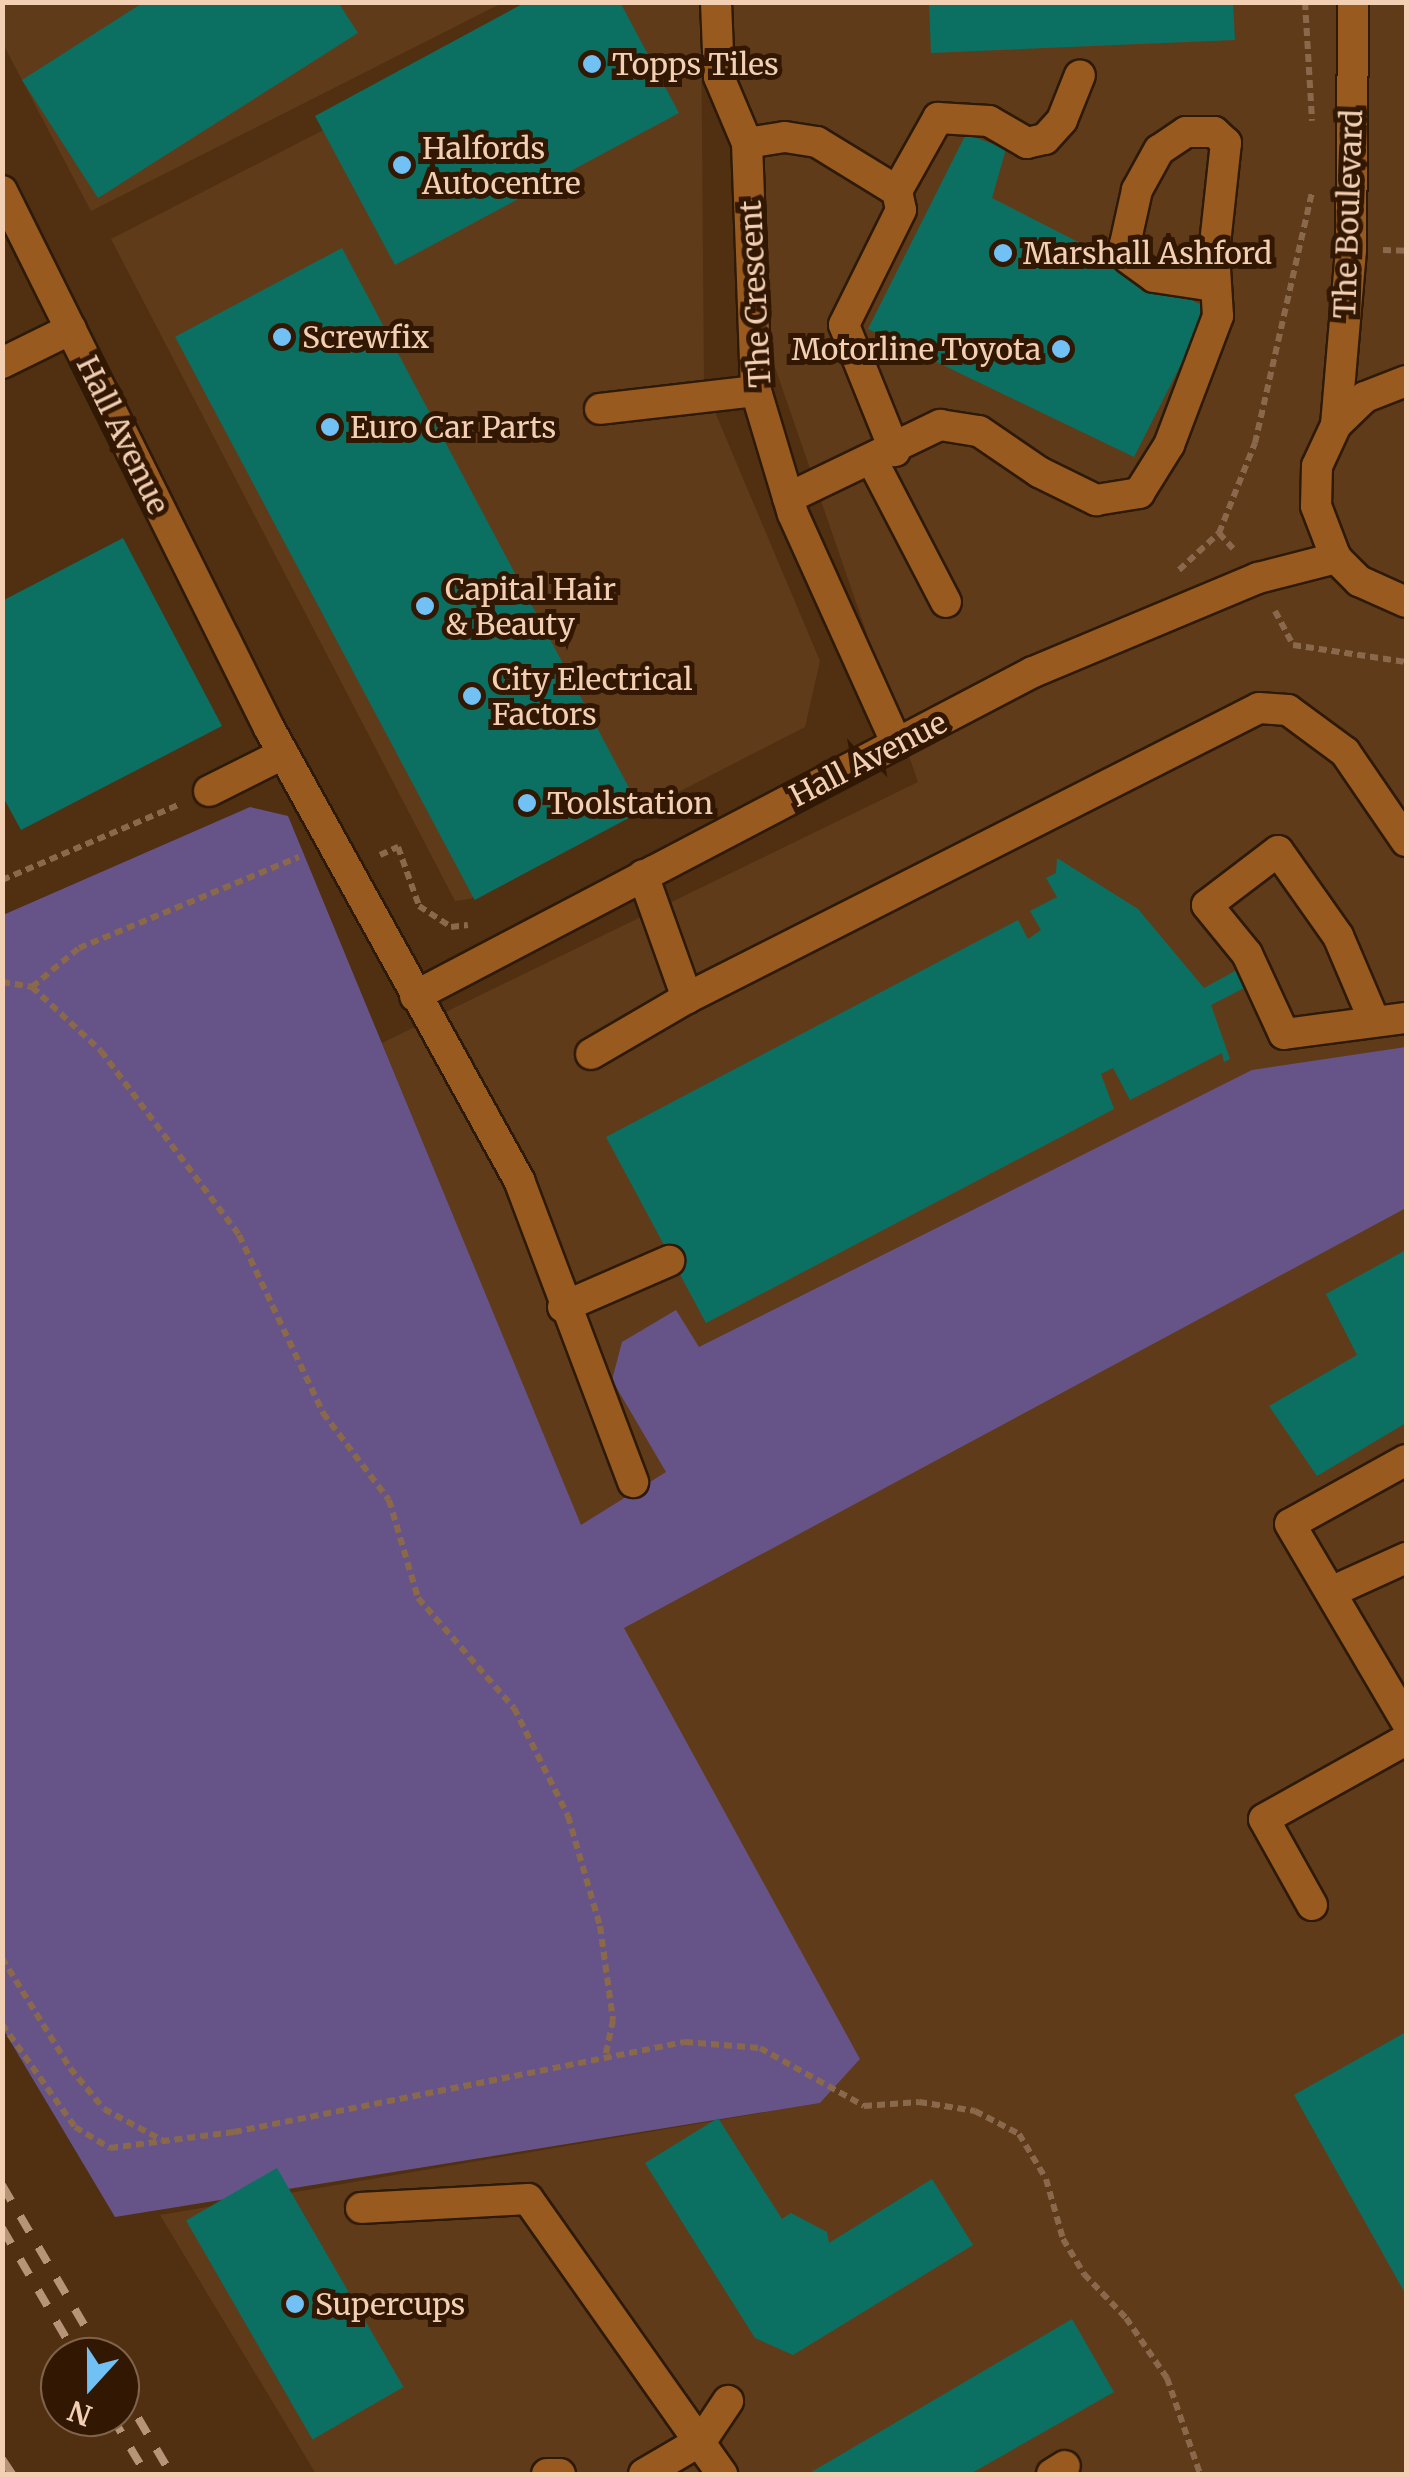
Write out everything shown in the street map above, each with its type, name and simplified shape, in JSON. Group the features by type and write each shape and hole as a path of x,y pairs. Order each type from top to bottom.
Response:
{"street":[{"name":"The Crescent","path":"716,2 719,77 747,143 756,391 788,498 878,714 897,744"},
{"name":"The Boulevard","path":"1336,425 1351,250 1353,2"},
{"path":"946,602 883,455 844,325 900,210 897,191 938,118 989,121 1027,143 1045,139 1062,120 1080,75"},
{"path":"788,498 940,425 978,431 1039,472 1096,500 1140,493 1169,445 1210,350 1218,316 1215,286 1226,143 1214,132 1186,132 1160,150 1136,190 1125,220 1125,244 1128,258 1154,276 1215,286"},
{"path":"747,143 817,142 897,191"},
{"name":"Hall Avenue","path":"2,191 283,754 490,1136 518,1180 563,1307 633,1482"},
{"path":"2,363 71,329"},
{"path":"1406,381 1365,397 1336,425 1318,466 1316,506 1336,558 1358,581 1406,602"},
{"path":"600,409 756,391"},
{"name":"Hall Avenue","path":"415,996 1034,672 1258,578 1336,558"},
{"path":"591,1054 687,998 1259,708 1288,710 1346,752 1406,840"},
{"path":"208,790 283,754"},
{"path":"1373,1018 1338,936 1278,851 1207,905 1247,954 1284,1034 1373,1018 1406,1018"},
{"path":"643,875 687,998"},
{"path":"563,1307 670,1262"},
{"path":"1406,1460 1290,1524 1406,1721"},
{"path":"1331,1592 1406,1558"},
{"path":"1312,1905 1264,1819 1406,1740"},
{"path":"361,2208 528,2200 702,2440 722,2474"},
{"path":"644,2474 702,2440 728,2402"},
{"path":"547,2474 560,2474"}],"path":[{"path":"1305,2 1313,140"},
{"path":"1315,177 1255,443 1219,533 1258,578 1294,645 1406,662"},
{"path":"2,880 208,790"},
{"path":"32,986 79,948 330,840"},
{"path":"2,982 32,986 100,1051 239,1234 323,1413 389,1500 418,1598 514,1708 568,1816 600,1926 613,2020 606,2053"},
{"path":"2,1958 70,2068 104,2109 166,2141"},
{"path":"3,2025 75,2127 110,2148 166,2141 606,2053 684,2042 760,2048 864,2106 920,2102 975,2110 1019,2134 1046,2180 1077,2262 1167,2378 1200,2474"}],"shaded area":[{"path":"2,3 502,3 91,211 3,44"},
{"path":"571,3 701,3 704,386 820,661 805,727 470,899 455,901 111,239"},
{"path":"710,3 1406,3 1406,2474 316,2474 160,2215 820,2103 860,2059 623,1628 382,1043 918,782 757,315"},
{"path":"250,807 288,816 581,1525 666,1472 612,1380 622,1342 676,1310 699,1347 1252,1070 1406,1047 1406,1208 624,1628 860,2059 820,2103 115,2217 3,2029 3,915"}],"building":[{"path":"144,2 338,2 358,33 98,198 22,80"},
{"path":"526,2 620,2 679,113 395,265 315,116"},
{"path":"929,2 1233,2 1235,40 931,53"},
{"name":"Marshall Ashford","path":"966,134 1006,149 992,198 1209,309 1134,457 868,329"},
{"path":"342,248 642,811 475,900 175,337"},
{"path":"123,538 222,726 21,830 2,795 2,601"},
{"path":"1057,858 1138,909 1204,988 1237,970 1246,987 1211,1005 1230,1059 1224,1062 1222,1053 1130,1100 1113,1068 1101,1074 1114,1109 706,1323 606,1137 1018,920 1028,939 1041,930 1030,911 1057,897 1046,878 1056,873"},
{"path":"1406,1250 1406,1423 1317,1476 1269,1406 1357,1355 1326,1294"},
{"path":"1406,2032 1406,2295 1294,2095"},
{"path":"718,2118 782,2219 791,2213 827,2232 829,2243 932,2179 973,2245 793,2355 755,2338 645,2163"},
{"name":"Supercups","path":"277,2168 404,2387 313,2440 186,2220"},
{"path":"1072,2319 1114,2392 970,2474 808,2474"}],"railway":[{"path":"2,2185 91,2337"},
{"path":"2,2228 65,2337"},
{"path":"140,2421 171,2474"},
{"path":"124,2437 146,2474"},
{"path":"2,2459 12,2474"}],"place":[{"name":"Topps Tiles","path":"592,64"},
{"name":"Halfords Autocentre","path":"402,165"},
{"name":"Marshall Ashford","path":"1003,253"},
{"name":"Screwfix","path":"282,337"},
{"name":"Motorline Toyota","path":"1061,349"},
{"name":"Euro Car Parts","path":"330,427"},
{"name":"Capital Hair & Beauty","path":"425,606"},
{"name":"City Electrical Factors","path":"472,696"},
{"name":"Toolstation","path":"527,803"},
{"name":"Supercups","path":"295,2304"}]}
